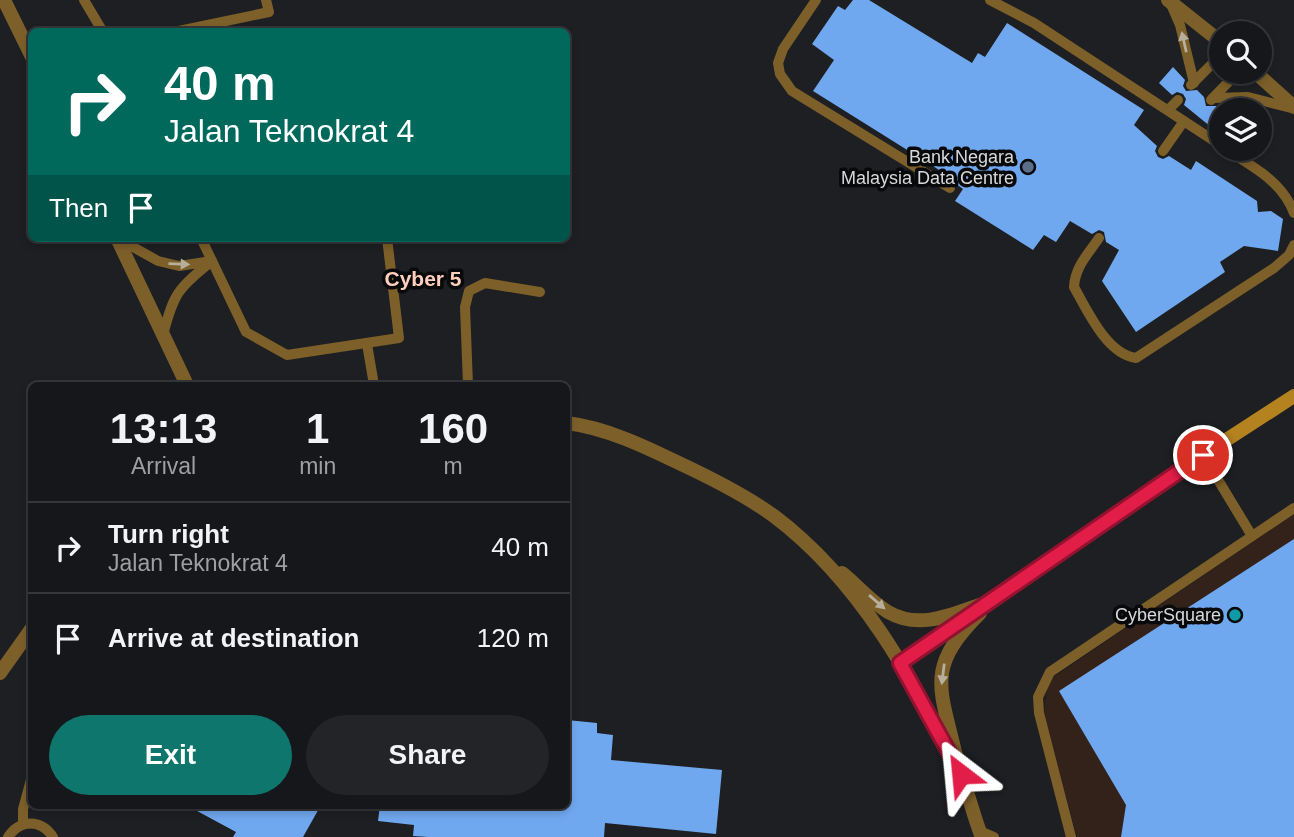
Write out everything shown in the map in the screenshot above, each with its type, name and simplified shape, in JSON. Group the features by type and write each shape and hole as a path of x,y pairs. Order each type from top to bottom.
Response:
{"street":[{"path":"4,0 28,49"},
{"path":"1169,1 1209,33"},
{"path":"1268,84 1294,108"},
{"path":"119,242 186,382"},
{"path":"900,663 1203,455 1294,396"},
{"path":"570,423 643,446 722,483 774,517 838,576 883,635 961,774"},
{"path":"804,545 887,611 906,618 927,622 993,600"},
{"path":"980,835 961,774 940,675 956,637 993,600"},
{"path":"0,673 28,634"}],"lane":[{"path":"84,0 101,28"},
{"path":"193,28 269,12 266,0"},
{"path":"816,0 783,50 778,63 785,83 792,91 950,188"},
{"path":"990,0 1034,23 1168,110 1191,121 1209,135"},
{"path":"1169,1 1182,33 1192,84 1209,67"},
{"path":"1227,84 1212,100 1248,97 1294,108"},
{"path":"1168,110 1178,100"},
{"path":"1163,151 1191,121"},
{"path":"1244,161 1279,186 1289,199 1294,213"},
{"path":"1100,238 1079,265 1074,276 1074,287 1114,349 1125,357 1136,359 1274,268 1289,255 1294,246"},
{"path":"124,242 158,261 179,266 212,261"},
{"path":"203,242 246,332 287,355 399,338 387,242"},
{"path":"163,335 172,300 186,283 212,261"},
{"path":"468,382 465,307 469,291 485,283 540,292"},
{"path":"368,344 374,382"},
{"path":"1203,455 1252,536"},
{"path":"1071,837 1039,713 1038,697 1042,683 1050,672 1294,508"},
{"path":"23,824 23,809 28,791"},
{"path":"8,837 15,828 23,824 39,824 53,837"},
{"path":"980,835 994,837"}],"shaded area":[{"name":"CyberSquare","path":"1294,514 1294,837 1077,837 1044,714 1048,683"}],"building":[{"name":"Bank Negara Malaysia Data Centre","path":"853,0 869,0 972,63 978,53 985,57 1007,23 1144,110 1134,125 1157,146 1155,151 1158,157 1163,159 1169,156 1191,170 1196,161 1257,201 1258,212 1271,211 1283,219 1278,251 1244,246 1220,262 1225,272 1136,332 1102,281 1119,250 1106,242 1104,232 1099,230 1092,234 1070,221 1056,242 1044,235 1033,250 955,201 963,189 944,173 813,91 834,60 812,44 838,6 845,10"},
{"path":"1173,67 1185,80 1183,86 1186,91 1197,90 1204,97 1206,106 1209,106 1209,125 1184,105 1186,99 1183,94 1177,92 1172,95 1159,83"},
{"name":"CyberSquare","path":"1294,539 1294,837 1121,837 1126,805 1059,691"},
{"path":"570,720 597,723 597,733 613,735 611,760 722,770 716,834 605,823 604,837 428,837 413,836 414,825 378,821 380,809 570,809"},
{"path":"193,809 319,809 303,837 233,837 236,832"}],"place":[{"name":"Bank Negara Malaysia Data Centre","path":"1028,167"},
{"name":"CyberSquare","path":"1235,615"}],"district":[{"name":"Cyber 5","path":"423,278"}],"route":[{"path":"961,774 900,663 1203,455"}]}
